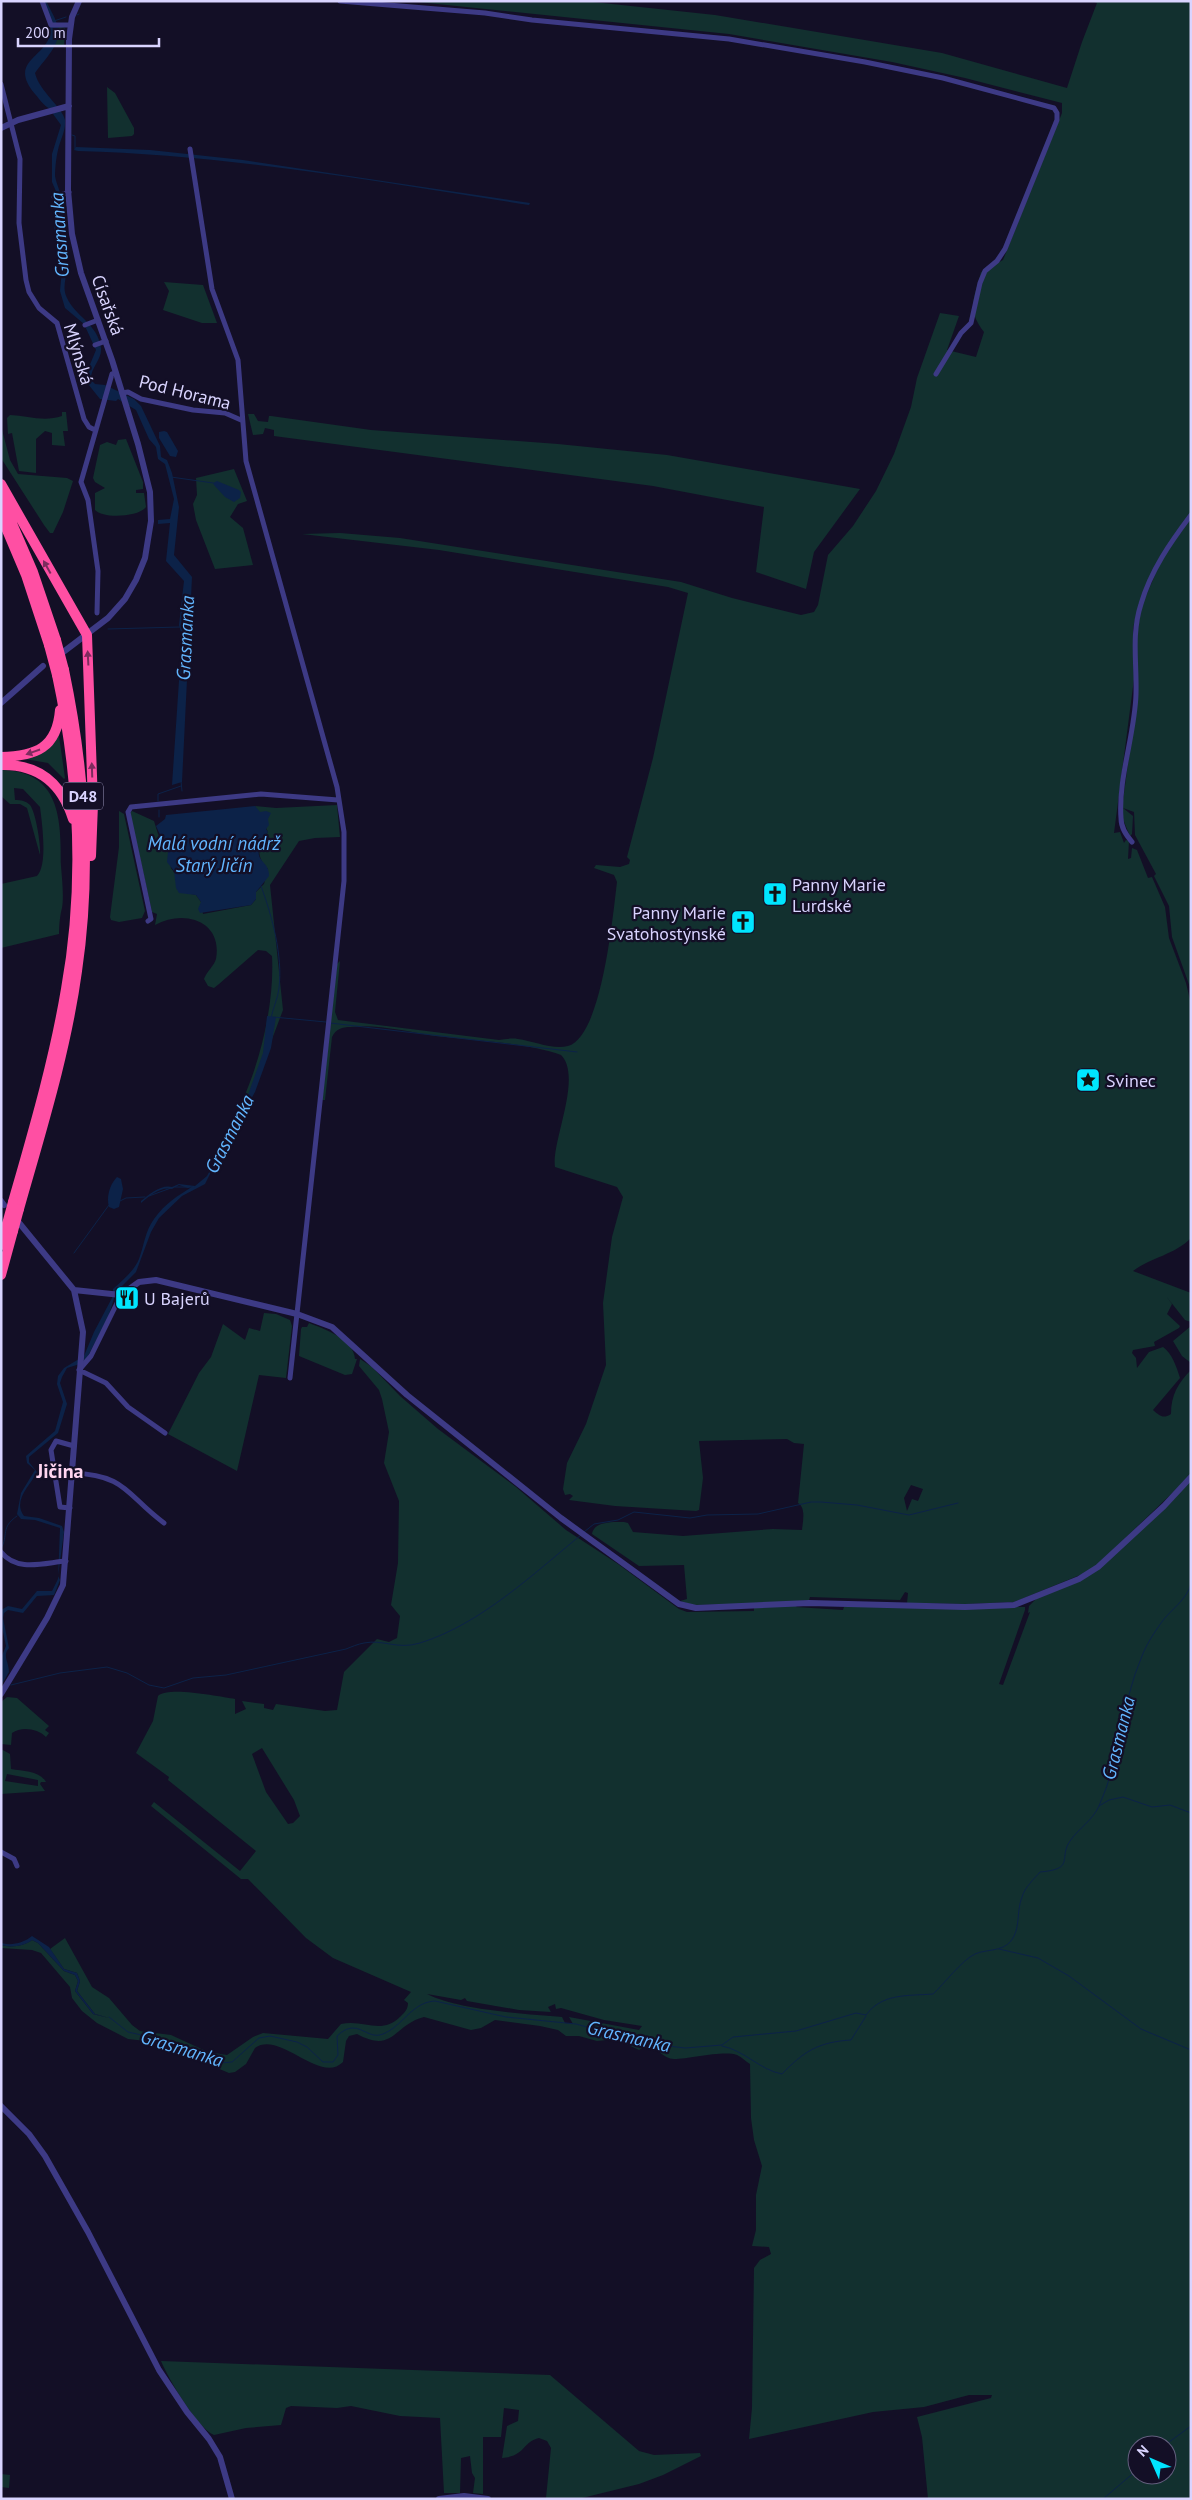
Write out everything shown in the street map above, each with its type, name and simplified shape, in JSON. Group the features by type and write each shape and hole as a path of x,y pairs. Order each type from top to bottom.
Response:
{"highway":[{"path":"1,484 87,635 93,804 90,872 82,924"},
{"name":"D48","path":"1,498 34,572 76,736 84,807 85,860 82,924 77,972 66,1031 10,1213 1,1275"},
{"name":"D48","path":"1,516 52,642"},
{"name":"D48","path":"1,1245 49,1069 66,990 75,923 77,838 71,754 59,686 60,673"},
{"path":"1,757 30,754 42,749 52,739 58,727 60,715 59,686"},
{"path":"1,765 29,768 52,781 67,803 77,838"}],"street":[{"path":"42,1 52,25 70,25"},
{"name":"Císařská","path":"55,658 87,635 118,608 131,590 141,569 148,547 151,522 150,492 116,373 100,343 98,320 81,272 72,232 69,192 70,25 78,1"},
{"path":"340,1 485,13 532,20 729,39 865,62 943,78 1054,108 1057,113 1057,120 1009,240 997,261 985,271 971,322 961,333 936,374"},
{"name":"Mlýnská","path":"1,84 20,158 19,224 29,292 39,308 56,323 84,418 89,427 95,430"},
{"path":"1,128 11,122 69,106"},
{"path":"190,149 212,289 238,360 241,385 241,420 246,461 337,787 344,832 344,881 290,1378"},
{"path":"58,196 69,192"},
{"path":"87,324 98,320"},
{"path":"97,613 98,571 88,500 81,482 112,374 116,373"},
{"name":"Pod Horama","path":"122,393 128,392 141,398 193,410 225,413 241,420"},
{"path":"1132,842 1124,829 1121,817 1128,742 1136,695 1134,630 1141,603 1158,563 1191,515"},
{"path":"1,703 43,666"},
{"path":"148,921 151,919 128,812 131,807 261,794 338,800"},
{"path":"1,1694 57,1600 63,1585 61,1562 70,1508 79,1365 83,1332 74,1290 10,1213"},
{"path":"79,1365 91,1356 117,1295 139,1282 156,1280 297,1314 332,1327 407,1395 582,1533 678,1604 696,1608 809,1603 1014,1605 1088,1574 1164,1506 1191,1477"},
{"path":"74,1290 117,1295"},
{"path":"79,1365 106,1383 128,1406 164,1433"},
{"path":"70,1508 60,1506 51,1450 56,1441 74,1446"},
{"path":"72,1473 98,1474 112,1480 130,1491 146,1509 164,1523"},
{"path":"2,1552 13,1563 22,1565 61,1562"},
{"path":"1,1852 14,1859 17,1866"},
{"path":"1,2106 29,2134 45,2156 88,2232 160,2370 187,2412 209,2439 220,2457 232,2499"},
{"path":"440,2499 464,2496 487,2499"}],"green space":[{"path":"408,1 584,1 715,15 942,53 1067,88 1097,3 1092,1 1191,1 1191,513 1160,556 1139,606 1133,628 1134,679 1114,833 1120,832 1124,843 1126,840 1129,841 1128,859 1131,858 1132,848 1137,850 1148,878 1152,877 1165,907 1169,938 1186,983 1191,1004 1191,1238 1171,1252 1133,1271 1191,1293 1191,1322 1185,1320 1166,1296 1172,1304 1167,1314 1180,1326 1179,1328 1154,1342 1155,1346 1133,1350 1132,1353 1136,1358 1137,1368 1149,1352 1163,1347 1174,1361 1180,1378 1153,1410 1162,1416 1171,1414 1172,1401 1176,1390 1191,1370 1191,1475 1097,1565 1085,1573 1014,1602 966,1604 907,1603 908,1593 905,1592 900,1600 810,1597 809,1600 800,1601 796,1607 843,1610 844,1607 1025,1607 999,1684 1003,1685 1030,1612 1028,1613 1029,1606 1040,1595 1081,1580 1191,1480 1191,2499 928,2499 922,2437 917,2417 991,2398 992,2395 969,2395 924,2407 873,2412 749,2439 752,2408 754,2268 760,2260 771,2254 769,2247 752,2246 756,2230 756,2195 762,2166 754,2140 751,2118 750,2064 737,2055 715,2054 674,2059 647,2045 639,2050 616,2039 597,2041 579,2036 566,2036 558,2030 540,2026 495,2020 481,2028 471,2030 424,2017 414,2021 386,2040 369,2039 357,2034 349,2036 346,2041 343,2062 334,2067 323,2067 276,2046 265,2044 255,2048 246,2064 235,2072 229,2073 155,2042 128,2039 97,2023 82,2011 72,1998 70,1987 41,1953 32,1950 1,1948 1,1945 17,1946 32,1940 38,1943 64,1971 75,1975 78,1981 75,1991 93,2014 109,2018 95,2014 77,1991 80,1981 77,1973 64,1969 50,1949 65,1938 92,1987 109,1998 132,2025 140,2031 171,2035 208,2052 227,2055 253,2037 263,2033 328,2039 341,2024 387,2025 394,2022 406,2010 408,2003 404,2000 411,1992 333,1958 306,1938 248,1879 241,1879 151,1806 154,1802 240,1871 256,1851 168,1780 169,1777 136,1753 153,1721 158,1696 164,1693 183,1692 235,1699 235,1714 246,1709 242,1701 264,1704 264,1708 273,1710 276,1704 325,1711 337,1710 344,1672 377,1639 389,1642 397,1638 400,1616 391,1605 398,1563 399,1501 384,1463 389,1432 382,1399 379,1390 359,1366 360,1359 372,1367 400,1396 438,1429 516,1487 566,1530 618,1564 679,1609 687,1612 754,1611 754,1604 693,1605 680,1601 687,1599 684,1565 639,1566 592,1534 593,1530 600,1524 624,1522 628,1523 633,1532 683,1536 773,1529 802,1530 803,1511 798,1503 804,1444 794,1443 787,1439 699,1441 703,1478 699,1510 696,1511 615,1506 569,1500 573,1496 570,1494 565,1495 563,1489 567,1463 586,1424 606,1365 603,1303 612,1237 623,1197 617,1187 555,1167 557,1142 568,1094 569,1078 567,1065 561,1055 516,1045 435,1036 382,1027 345,1027 337,1030 332,1037 325,1100 322,1100 337,964 340,961 335,1012 338,1020 499,1040 516,1039 556,1047 568,1046 580,1038 589,1021 604,973 617,882 614,875 594,868 596,865 620,867 629,864 630,860 627,857 653,758 688,593 668,587 439,550 302,534 340,533 400,538 681,582 732,598 801,615 814,612 818,605 828,555 853,526 876,491 894,454 911,407 917,378 940,313 959,316 947,350 976,357 984,332 978,324 973,310 974,297 981,272 1003,260 1062,113 1062,103 965,78 892,62 729,34","holes":["911,1485 923,1489 918,1501 912,1499 907,1511 904,1498","262,1748 294,1800 300,1816 293,1823 288,1824 266,1792 252,1754","427,1994 461,2000 465,1998 467,2001 519,2010 551,2012 548,2007 555,2004 556,2009 561,2008 604,2020 642,2026 639,2030 569,2017 573,2024 565,2023 562,2017 474,2008"]},
{"path":"58,26 65,28 64,46 53,47 58,37"},
{"path":"107,87 115,93 134,128 132,136 108,138"},
{"path":"164,282 203,285 217,323 202,323 163,310 169,291"},
{"path":"62,412 66,412 68,431 63,431 65,446 52,445 52,433 45,431 36,439 36,473 19,471 12,433 8,434 7,418 10,415 49,419 62,416"},
{"path":"248,414 254,414 258,421 268,422 269,416 271,416 371,430 558,444 667,455 860,489 814,552 806,589 756,572 764,507 653,486 274,436 274,430 265,428 263,434 253,435"},
{"path":"1,426 10,460 18,474 67,478 73,481 63,512 53,533 50,533 44,525 1,458"},
{"path":"126,439 143,482 143,489 136,490 136,493 144,493 146,507 129,515 105,515 95,510 95,493 105,488 95,482 93,478 100,445 107,442 116,445 118,440"},
{"path":"234,469 247,501 238,504 230,517 243,528 253,565 215,569 196,520 193,504 197,495 196,478"},
{"path":"1191,518 1191,990 1172,937 1169,906 1154,876 1156,874 1135,835 1134,812 1123,808 1133,816 1132,834 1130,836 1122,817 1122,808 1137,697 1135,643 1142,605 1162,559"},
{"path":"58,729 64,779 48,763 25,759"},
{"path":"1,770 21,773 36,779 54,801 60,832 63,898 59,934 1,948 1,884 37,876 42,863 43,843 40,807 23,789 14,788 15,800 27,803 32,809 38,830 40,855 27,808 20,804 10,804 1,796"},
{"path":"337,805 340,837 299,841 270,885 283,1010 237,1132 233,1135 226,1133 246,1093 261,1048 270,1001 272,956 266,951 258,950 214,988 208,986 204,979 216,959 217,946 213,935 199,921 188,918 166,920 155,925 157,914 152,912 130,813 132,811 154,821 158,834 168,852 171,868 176,875 175,877 186,893 196,895 201,902 203,914 251,905 256,899 256,892 264,884 268,869 261,860 259,850 268,832 255,806 276,808"},
{"path":"119,811 124,814 145,911 142,918 119,922 111,920 110,917 119,847"},
{"path":"264,1313 276,1314 290,1320 292,1326 286,1378 259,1375 237,1471 168,1434 199,1373 211,1357 223,1324 245,1340 249,1328 260,1331"},
{"path":"309,1323 337,1336 350,1346 355,1359 357,1359 352,1374 345,1375 299,1356 301,1329 302,1327 307,1327"},
{"path":"1191,1326 1191,1363 1182,1356 1173,1341"},
{"path":"7,1697 17,1698 49,1726 45,1730 49,1733 46,1737 34,1730 25,1729 12,1733 11,1745 1,1744 1,1702"},
{"path":"1,1749 10,1754 11,1769 35,1774 46,1782 41,1782 40,1784 45,1791 1,1794","holes":["7,1774 38,1780 38,1786 5,1781"]},
{"path":"161,2361 550,2375 639,2451 654,2455 700,2453 701,2456 663,2475 639,2484 578,2499 546,2498 551,2448 547,2441 539,2438 529,2443 516,2455 502,2458 507,2426 518,2421 519,2410 504,2408 501,2437 483,2437 483,2494 473,2493 475,2478 472,2473 470,2456 461,2458 460,2493 444,2493 440,2418 400,2416 351,2406 337,2408 291,2406 286,2408 281,2425 246,2428 214,2435 207,2431 192,2413 176,2390"},
{"path":"1,2474 10,2475 9,2488 1,2487"}],"water":[{"path":"44,1 46,1 54,17 58,33 55,46 35,73 37,80 60,110 65,120 64,132 57,156 55,176 64,209 58,235 66,265 65,294 75,310 91,326 99,340 101,352 92,372 91,380 95,384 105,385 134,399 141,406 160,446 161,457 167,460 172,473 179,507 174,555 192,577 182,782 172,785 182,636 179,625 184,581 166,561 170,523 158,524 158,520 170,519 174,499 165,464 158,459 156,447 149,439 136,410 118,399 116,401 100,399 84,379 96,350 84,324 65,308 60,291 62,269 54,230 58,196 52,182 52,154 61,125 53,114 55,111 41,102 25,75 26,67 47,43 50,35 50,22"},
{"path":"76,147 150,150 243,160 530,203 529,205 248,164 191,158 78,151 74,150"},
{"path":"159,432 167,432 178,451 176,457 170,456 159,438"},
{"path":"217,481 239,490 241,492 240,498 234,502 225,497 213,483"},
{"name":"Malá vodní nádrž Starý Jičín","path":"255,806 260,812 266,811 271,813 268,819 269,825 266,829 268,832 259,850 259,855 268,870 269,876 256,892 256,899 251,905 200,913 198,909 201,902 196,895 179,893 176,888 174,871 167,862 168,852 156,826 165,819 166,815"},
{"path":"267,1016 276,1017 271,1048 255,1092 205,1184 182,1196 159,1218 151,1232 136,1272 116,1292 108,1318 88,1356 83,1363 67,1368 62,1377 60,1383 67,1404 58,1433 29,1457 29,1462 37,1472 21,1498 21,1510 24,1516 39,1518 62,1526 64,1532 58,1575 60,1528 35,1520 21,1519 17,1514 21,1493 35,1470 27,1463 26,1456 55,1431 63,1402 57,1384 58,1376 64,1368 84,1356 113,1296 113,1289 128,1275 137,1263 151,1224 167,1204 193,1186 188,1188 179,1185 172,1189 159,1190 141,1203 141,1201 160,1188 179,1184 195,1186 207,1176 244,1106 263,1053"},
{"path":"117,1177 121,1179 123,1189 119,1207 114,1209 109,1207 108,1195 112,1183"},
{"path":"58,1576 60,1580 54,1595 37,1596 23,1613 8,1610 4,1613 3,1618 9,1648 6,1656 9,1672 2,1684 1,1658 6,1646 1,1623 1,1610 8,1606 22,1609 37,1591 52,1591"},
{"path":"32,1936 49,1947 64,1969 77,1973 80,1981 77,1991 95,2014 109,2018 93,2014 75,1991 78,1981 75,1975 64,1971 38,1943 32,1940 18,1946 1,1945 1,1943 13,1944 21,1942"}],"waterway":[{"path":"54,21 66,17"},
{"path":"72,135 75,136 75,149"},
{"path":"171,477 213,483"},
{"path":"108,629 180,627"},
{"name":"Grasmanka","path":"181,781 182,791"},
{"path":"158,801 158,794 181,786"},
{"path":"159,810 159,817"},
{"name":"Grasmanka","path":"261,886 273,923 280,976 271,1018"},
{"path":"273,1017 326,1022"},
{"path":"330,1023 577,1052"},
{"path":"175,1187 194,1187"},
{"path":"149,1196 171,1188"},
{"path":"120,1201 126,1198 145,1197"},
{"path":"74,1253 109,1205"},
{"path":"584,1532 594,1524 618,1520 634,1512 690,1518 707,1515 758,1514 811,1502 821,1502 857,1505 909,1515 958,1503"},
{"path":"1,1549 8,1524 17,1516"},
{"path":"11,1685 60,1673 107,1667 127,1673 149,1685 164,1688 193,1678 226,1675 346,1649 364,1643 378,1642 397,1645 420,1643 442,1635 485,1611 581,1535"},
{"name":"Grasmanka","path":"109,2017 128,2032 173,2042 221,2063 232,2062 259,2038 270,2036 297,2042 307,2047 323,2062 333,2062 338,2055 337,2036 344,2030 356,2028 372,2034 383,2034 396,2026 420,2005 435,2001 506,2017 576,2024 644,2043 685,2048 722,2045 733,2037 796,2031 856,2013 866,2015 872,2008 888,1999 933,1994 970,1957 979,1952 1003,1947 1011,1941 1016,1931 1020,1903 1027,1887 1040,1872 1051,1871 1058,1868 1064,1862 1065,1853 1070,1841 1096,1811 1106,1788 1135,1674 1144,1652 1161,1623 1186,1595 1191,1584"},
{"path":"1099,1806 1109,1800 1123,1797 1152,1807 1170,1805 1191,1813"},
{"path":"999,1949 1038,1958 1069,1976 1141,2029 1191,2050"},
{"path":"722,2046 730,2048 766,2068 782,2074 798,2059 813,2049 830,2043 851,2040 866,2016"},
{"path":"1177,2436 1191,2426"},
{"path":"1103,2499 1127,2479"}],"place":[{"name":"Panny Marie Lurdské","path":"775,894"},
{"name":"Panny Marie Svatohostýnské","path":"743,922"},
{"name":"Svinec","path":"1088,1080"},
{"name":"U Bajerů","path":"127,1298"}],"district":[{"name":"Jičina","path":"60,1471"}]}
